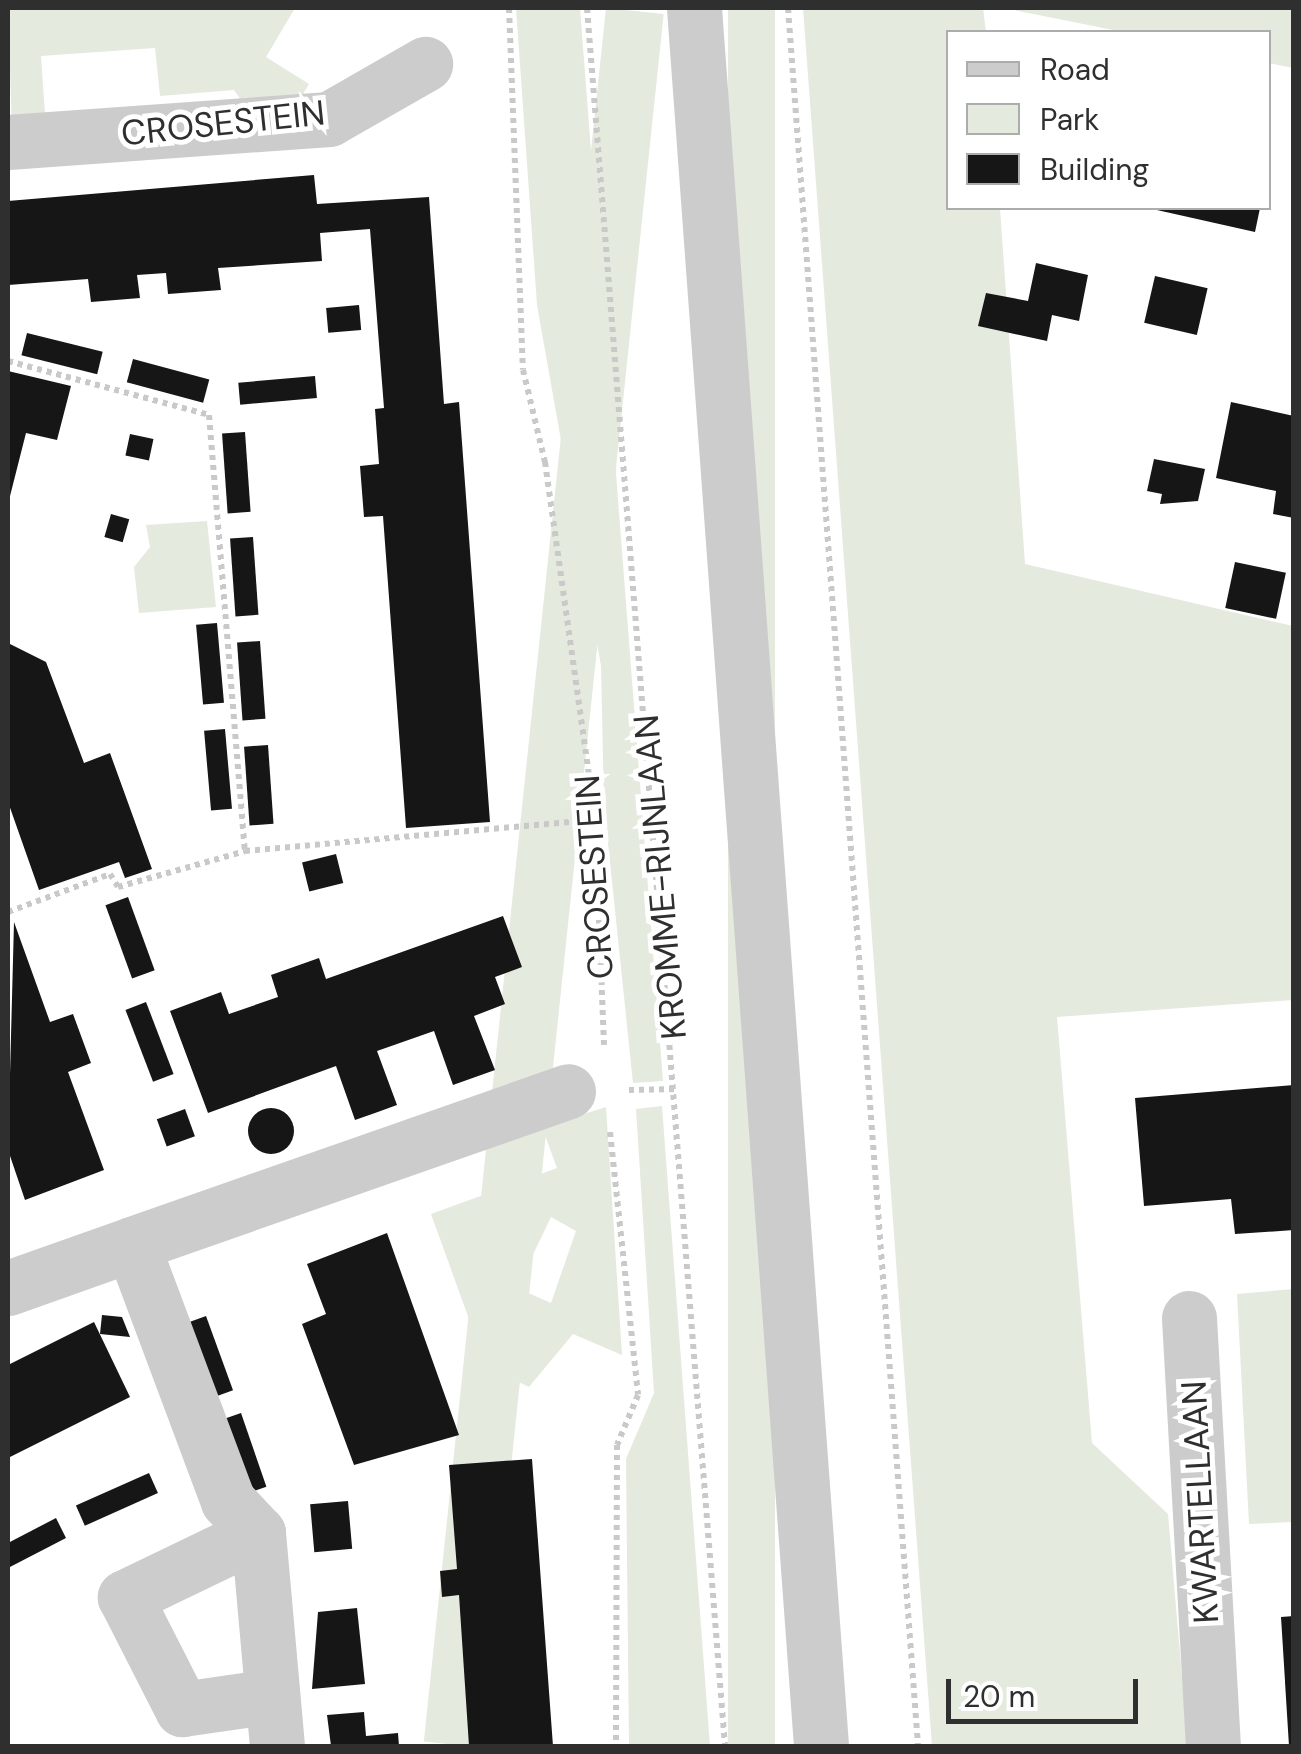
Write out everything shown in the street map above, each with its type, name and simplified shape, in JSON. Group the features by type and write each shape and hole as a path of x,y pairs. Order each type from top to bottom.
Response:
{"street":[{"path":"694,8 821,1746"},
{"name":"CROSESTEIN","path":"8,142 329,119 425,64"},
{"path":"8,1288 132,1244 588,1100"},
{"path":"132,1244 228,1501 258,1533 275,1721 182,1709 125,1597 258,1533"},
{"name":"KWARTELLAAN","path":"1189,1318 1214,1746"}],"path":[{"name":"CROSESTEIN","path":"509,8 523,370 545,462 595,820 604,1052"},
{"name":"KROMME-RIJNLAAN","path":"587,8 725,1746"},
{"path":"788,8 918,1746"},
{"path":"8,362 209,415 246,851"},
{"path":"8,902 9,911 110,874 118,888 246,851 595,820"},
{"path":"588,1100 638,1395 617,1445 616,1746"}],"green space":[{"path":"8,8 295,8 266,57 309,84 294,109 250,113 234,90 160,96 155,48 41,56 46,129 12,132"},
{"path":"516,8 580,8 663,1081 633,1083 604,805 601,666 537,305"},
{"path":"606,8 664,14 482,1746 424,1741"},
{"path":"728,8 775,8 775,1746 728,1746"},
{"path":"803,8 983,8 986,30 946,30 946,210 1000,210 1025,564 1293,626 1293,1000 1057,1017 1092,1443 1168,1514 1188,1746 932,1746"},
{"path":"1004,8 1293,8 1293,68 1271,63 1271,30 1113,30"},
{"path":"207,521 216,607 139,613 134,567 150,547 146,525"},
{"path":"662,1106 710,1746 629,1746 626,1459 654,1393 636,1109"},
{"path":"606,1107 622,1355 573,1334 529,1387 486,1366 431,1214 557,1168 542,1127","holes":["551,1217 576,1231 551,1303 517,1288"]},
{"path":"1293,1289 1293,1522 1249,1524 1237,1294"}],"building":[{"path":"314,175 317,204 429,197 444,404 459,402 490,822 406,828 383,516 364,517 360,466 379,464 375,409 384,408 370,229 320,233 322,261 218,268 221,290 168,294 166,273 137,275 140,298 91,302 88,279 8,285 8,201"},
{"path":"1157,210 1260,210 1255,232"},
{"path":"1036,263 1088,275 1079,321 1052,315 1047,341 978,326 986,293 1028,301"},
{"path":"1155,276 1208,288 1197,335 1144,323"},
{"path":"359,305 361,330 328,333 326,308"},
{"path":"27,333 103,352 97,374 21,355"},
{"path":"133,359 209,379 203,403 127,382"},
{"path":"8,371 71,386 57,440 26,433 9,500"},
{"path":"315,376 317,398 240,405 238,383"},
{"path":"1231,402 1294,416 1294,518 1273,514 1276,491 1216,478"},
{"path":"245,432 251,512 228,513 222,434"},
{"path":"130,434 153,439 149,461 125,456"},
{"path":"1154,459 1205,469 1198,501 1160,504 1162,494 1147,491"},
{"path":"111,514 129,519 123,542 104,537"},
{"path":"253,537 258,615 235,616 230,539"},
{"path":"1235,562 1286,573 1276,619 1225,608"},
{"path":"217,623 224,703 203,705 196,625"},
{"path":"260,641 265,719 242,720 237,643"},
{"path":"8,643 46,662 84,763 110,753 152,869 125,878 119,862 39,890 8,802"},
{"path":"225,729 232,809 211,811 204,731"},
{"path":"268,745 274,824 250,825 244,747"},
{"path":"336,854 343,883 309,892 302,862"},
{"path":"128,897 155,970 132,979 105,905"},
{"path":"503,916 522,967 495,977 505,1004 474,1016 495,1070 453,1085 434,1031 377,1051 397,1105 375,1113 355,1120 336,1066 208,1113 170,1011 221,992 229,1014 278,997 271,975 319,958 326,979"},
{"path":"14,922 50,1022 73,1014 91,1063 68,1072 104,1170 25,1200 8,1150"},
{"path":"146,1002 174,1074 153,1082 125,1010"},
{"path":"1294,1085 1294,1230 1235,1234 1231,1199 1144,1206 1135,1098"},
{"path":"271,1108 287,1115 294,1131 287,1147 271,1154 255,1147 248,1131 255,1115"},
{"path":"185,1109 195,1136 167,1147 157,1119"},
{"path":"387,1233 459,1435 354,1465 302,1324 326,1314 307,1264"},
{"path":"102,1315 122,1317 130,1337 100,1334"},
{"path":"206,1316 233,1390 212,1398 185,1324"},
{"path":"94,1322 130,1397 8,1458 8,1365"},
{"path":"241,1413 266,1487 246,1494 220,1420"},
{"path":"532,1459 553,1746 469,1746 459,1595 442,1597 440,1571 457,1569 449,1465"},
{"path":"149,1473 158,1493 85,1526 76,1506"},
{"path":"348,1501 352,1549 314,1552 310,1504"},
{"path":"56,1518 66,1538 8,1568 8,1543"},
{"path":"357,1608 365,1684 312,1689 318,1612"},
{"path":"1294,1616 1294,1746 1289,1746 1281,1617"},
{"path":"364,1712 366,1736 398,1733 399,1746 331,1746 327,1715"}]}
